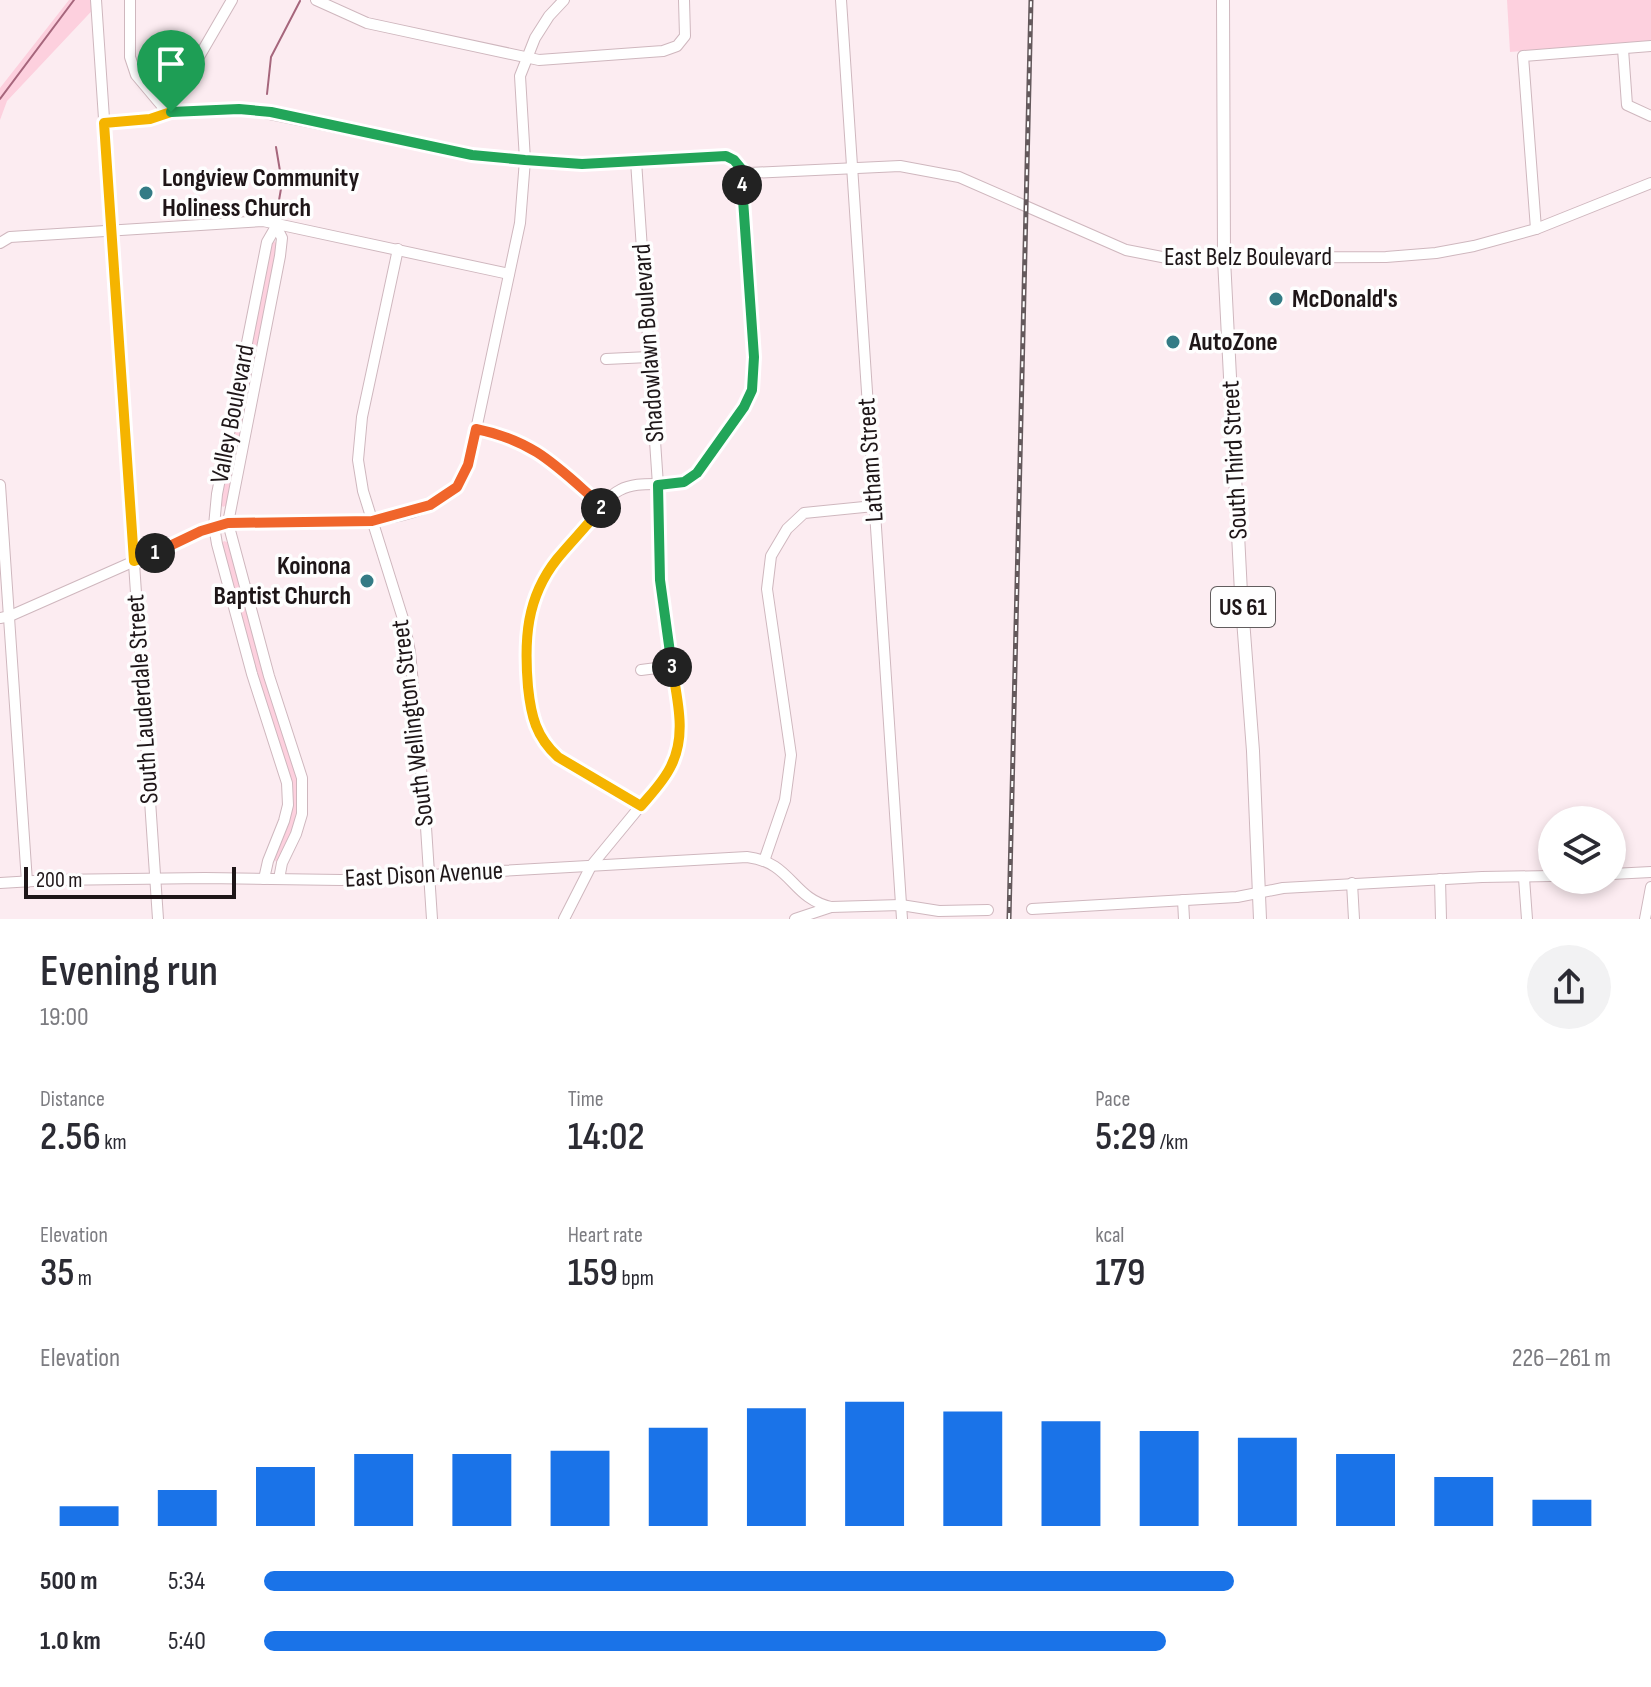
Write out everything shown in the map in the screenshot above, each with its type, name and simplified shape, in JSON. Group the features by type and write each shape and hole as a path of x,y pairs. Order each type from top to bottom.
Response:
{"main road":[{"name":"South Third Street","path":"1223,0 1224,259 1260,919"}],"street":[{"name":"South Lauderdale Street","path":"96,0 158,919"},
{"path":"130,0 130,57 136,75 167,112"},
{"path":"167,112 232,0"},
{"path":"316,0 367,23 539,60 663,51 677,46 685,36 684,0"},
{"path":"5,617 214,526 228,523 372,521 430,505 453,491 468,465 519,227 525,160 520,76 535,38 564,0"},
{"name":"Latham Street","path":"841,0 902,919"},
{"path":"1536,229 1523,56 1651,46"},
{"path":"1623,49 1627,105 1651,116"},
{"path":"104,123 150,119 167,112 239,109 271,112 472,155 582,164 726,156 744,172 742,183 754,366 752,390 744,407 697,473 684,482 623,489 602,506 549,570 533,602 525,646 531,712 543,741 558,757 641,806"},
{"name":"Shadowlawn Boulevard","path":"564,919 591,866 666,775 677,750 680,720 660,580 658,485 636,161"},
{"name":"East Belz Boulevard","path":"744,172 900,166 942,172 981,184 1126,250 1167,258 1224,259 1386,257 1436,253 1536,229 1651,183"},
{"path":"0,243 10,237 250,221 509,274"},
{"name":"Valley Boulevard","path":"277,226 282,238 280,256 228,523 269,676 302,778 301,819 282,863 279,879"},
{"name":"Valley Boulevard","path":"264,879 288,805 287,783 252,674 214,526 217,494 267,242 277,226"},
{"name":"South Wellington Street","path":"398,249 359,431 360,478 409,643 432,919"},
{"path":"606,359 649,357"},
{"path":"476,429 513,439 536,450 602,506"},
{"path":"0,485 5,617 27,882"},
{"path":"831,907 809,900 786,873 764,861 785,800 791,755 767,586 771,556 787,529 804,513 874,506"},
{"path":"641,670 672,666"},
{"name":"East Dison Avenue","path":"0,883 341,880 747,857 764,861"},
{"path":"1626,873 1651,872"},
{"path":"1032,909 1237,897 1259,891 1352,883 1538,877"},
{"path":"1524,878 1527,919"},
{"path":"1440,879 1441,919"},
{"path":"1352,883 1354,919"},
{"path":"1645,919 1651,887"},
{"path":"1183,900 1184,919"},
{"path":"795,919 831,907 901,905 939,911 988,910"},
{"path":"1116,905 1116,919"}],"shaded area":[{"path":"69,0 102,0 7,101 0,120 0,88"},
{"path":"1507,0 1651,0 1651,42 1510,52"},
{"path":"273,240 279,246 227,505 223,507 219,502"},
{"path":"222,543 229,543 294,758 298,813 291,839 277,862 273,859 290,779 254,670"}],"waterway":[{"path":"0,99 74,0"},
{"path":"267,94 271,57 300,1"},
{"path":"276,147 282,183 278,206"}],"railway":[{"path":"1009,919 1031,0"}],"place":[{"name":"Longview Community Holiness Church","path":"146,193"},
{"name":"McDonald's","path":"1276,299"},
{"name":"AutoZone","path":"1173,342"},
{"name":"Koinona Baptist Church","path":"367,581"}],"route":[{"path":"239,109 271,112 472,155 576,164 726,156 744,172 742,183 754,357 753,384 744,407 697,473 679,484 658,485 660,580 680,731 673,763 641,806 558,757 547,747 533,722 525,646 533,602 556,560 602,506 543,454 528,445 476,429 468,465 457,487 439,501 387,519 228,523 201,531 134,561 104,123 150,119 171,112 239,109"}]}
